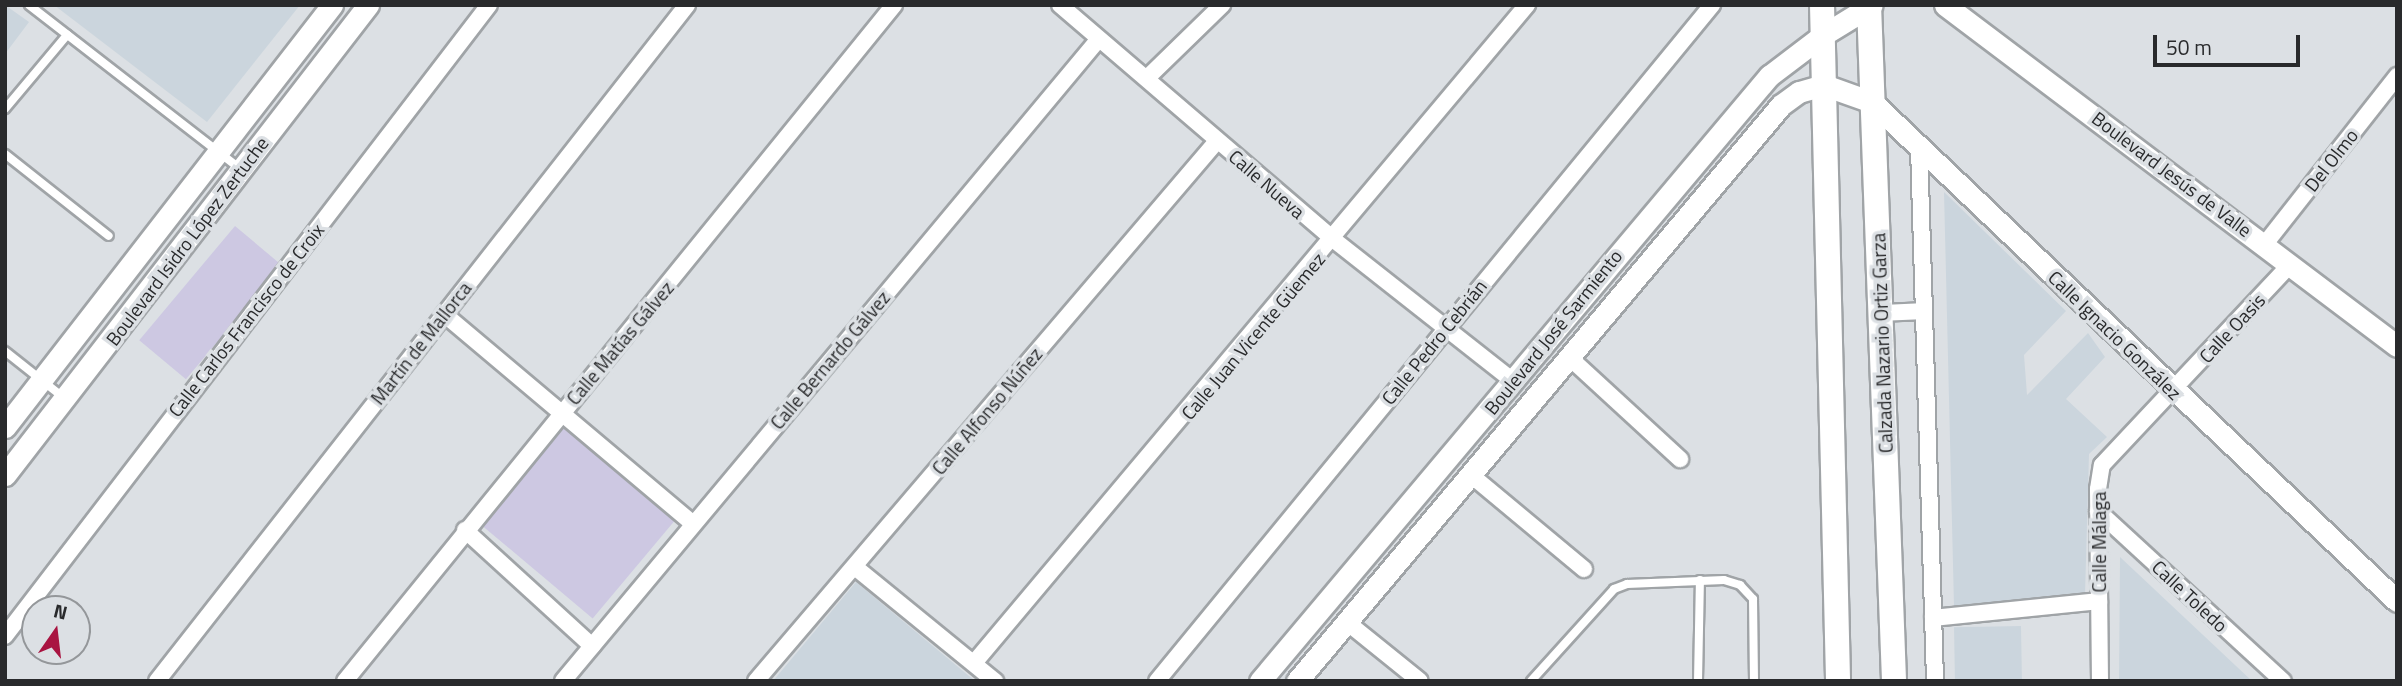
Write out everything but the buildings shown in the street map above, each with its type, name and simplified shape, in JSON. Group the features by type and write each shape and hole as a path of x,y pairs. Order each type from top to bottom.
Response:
{"main road":[{"path":"1822,5 1838,681"},
{"name":"Calzada Nazario Ortiz Garza","path":"1870,6 1894,681"}],"street":[{"name":"Boulevard Isidro López Zertuche","path":"5,428 332,5"},
{"name":"Boulevard Isidro López Zertuche","path":"5,475 66,400 368,5"},
{"name":"Calle Carlos Francisco de Croix","path":"5,636 489,5"},
{"name":"Martín de Mallorca","path":"157,681 687,5"},
{"name":"Calle Matías Gálvez","path":"345,681 894,5"},
{"name":"Calle Nueva","path":"1060,5 1334,240 1513,381"},
{"path":"1147,78 1223,5"},
{"name":"Calle Juan Vicente Güemez","path":"974,663 1334,240 1527,5"},
{"name":"Calle Pedro Cebrián","path":"1157,681 1712,5"},
{"name":"Boulevard Jesús de Valle","path":"1945,5 2397,346"},
{"name":"Boulevard José Sarmiento","path":"1260,681 1769,76 1823,35 1870,6"},
{"name":"Calle Bernardo Gálvez","path":"563,681 692,523 1098,40"},
{"name":"Del Olmo","path":"2265,244 2397,76"},
{"name":"Boulevard José Sarmiento","path":"1297,681 1781,105 1799,92 1824,85"},
{"name":"Calle Ignacio González","path":"1824,85 1872,102 2397,601"},
{"name":"Calle Alfonso Núñez","path":"757,681 1217,141"},
{"path":"1919,147 1935,681"},
{"path":"1617,254 1640,271"},
{"name":"Calle Oasis","path":"2174,391 2290,265"},
{"path":"1881,313 1923,311"},
{"path":"444,313 563,411 692,523"},
{"path":"1569,357 1680,459"},
{"name":"Calle Málaga","path":"2099,681 2098,511 2102,465 2174,391"},
{"path":"1471,475 1584,569"},
{"name":"Calle Toledo","path":"2098,511 2283,681"},
{"path":"465,530 592,646"},
{"path":"855,567 995,681"},
{"path":"1933,618 2099,601"},
{"path":"1348,623 1420,681"}],"lane":[{"path":"29,5 242,170"},
{"path":"5,109 67,35"},
{"path":"5,154 108,236"},
{"path":"5,351 66,400"},
{"path":"1698,681 1700,580"},
{"path":"1531,681 1614,589 1627,583 1700,580 1724,580 1740,585 1753,599 1754,681"}],"shaded area":[{"path":"5,5 29,22 5,54"},
{"path":"54,5 300,5 207,122"},
{"path":"1944,192 2066,311 2024,355 2027,395 2088,333 2105,357 2066,399 2107,437 2089,454 2085,595 1954,606"},
{"path":"235,226 282,265 186,379 139,340"},
{"path":"569,421 680,514 593,618 482,525"},
{"path":"2120,557 2252,681 2119,681"},
{"path":"856,582 975,681 773,681"},
{"path":"2021,626 2022,681 1955,681 1954,627"}]}
